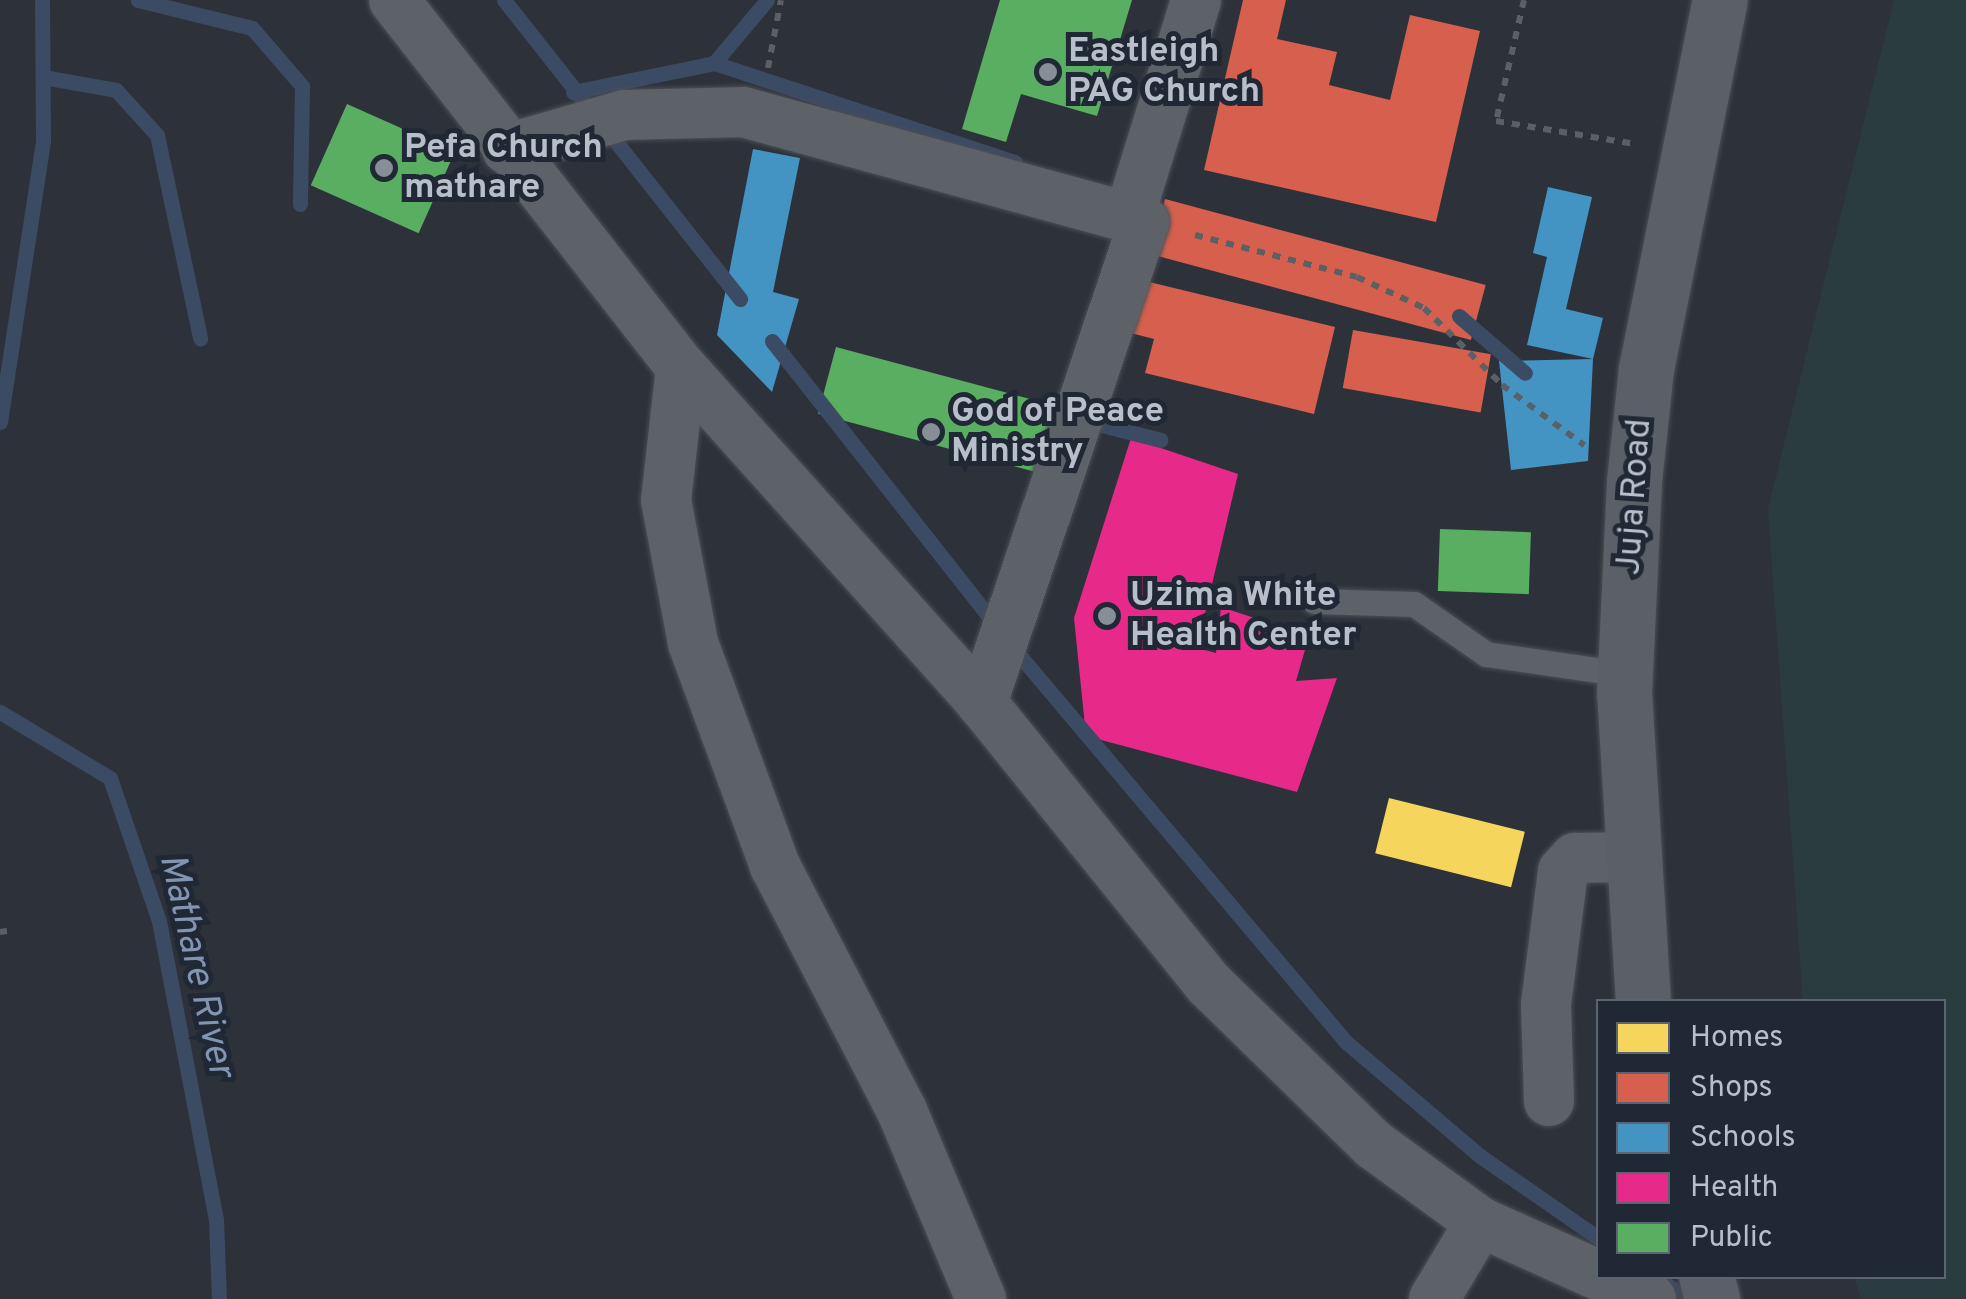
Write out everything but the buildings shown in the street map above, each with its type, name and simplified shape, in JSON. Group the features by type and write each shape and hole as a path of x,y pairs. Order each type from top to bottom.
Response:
{"main road":[{"name":"Juja Road","path":"1643,999 1631,857 1624,674 1634,481 1720,0"}],"street":[{"path":"394,0 681,367 982,703 1220,996 1374,1144 1480,1222 1596,1274"},
{"path":"982,703 1136,219 1196,0"},
{"path":"507,149 624,115 763,116 1136,219"},
{"path":"681,367 666,500 692,643 775,866 902,1111 981,1299"},
{"path":"1549,1101 1546,1004 1563,871 1576,858 1631,857"},
{"path":"1434,1299 1480,1222"},
{"path":"1607,1279 1651,1299"}],"lane":[{"path":"1314,601 1414,604 1486,654 1624,674"}],"path":[{"path":"763,116 781,0"},
{"path":"1524,0 1496,121 1690,154"},
{"path":"1136,219 1357,277 1424,308 1502,386 1634,481"}],"shaded area":[{"path":"1894,0 1966,0 1966,1299 1861,1299 1855,1279 1946,1279 1946,999 1803,999 1768,509"}],"waterway":[{"name":"Mathare River","path":"0,422 43,141 42,0"},
{"path":"138,0 252,28 302,86 300,204"},
{"path":"504,0 740,299"},
{"path":"714,63 767,0"},
{"path":"573,92 714,63 1015,162"},
{"path":"43,77 116,90 157,135 200,338"},
{"path":"1459,316 1525,373"},
{"path":"772,341 996,626"},
{"path":"1082,420 1161,440"},
{"path":"1010,644 1346,1042 1480,1156 1596,1237"},
{"name":"Mathare River","path":"0,712 110,778 159,921 216,1219 219,1299"},
{"path":"1658,1279 1687,1298"}],"place":[{"name":"Eastleigh PAG Church","path":"1048,72"},
{"name":"Pefa Church mathare","path":"384,168"},
{"name":"God of Peace Ministry","path":"931,432"},
{"name":"Uzima White Health Center","path":"1107,616"}]}
